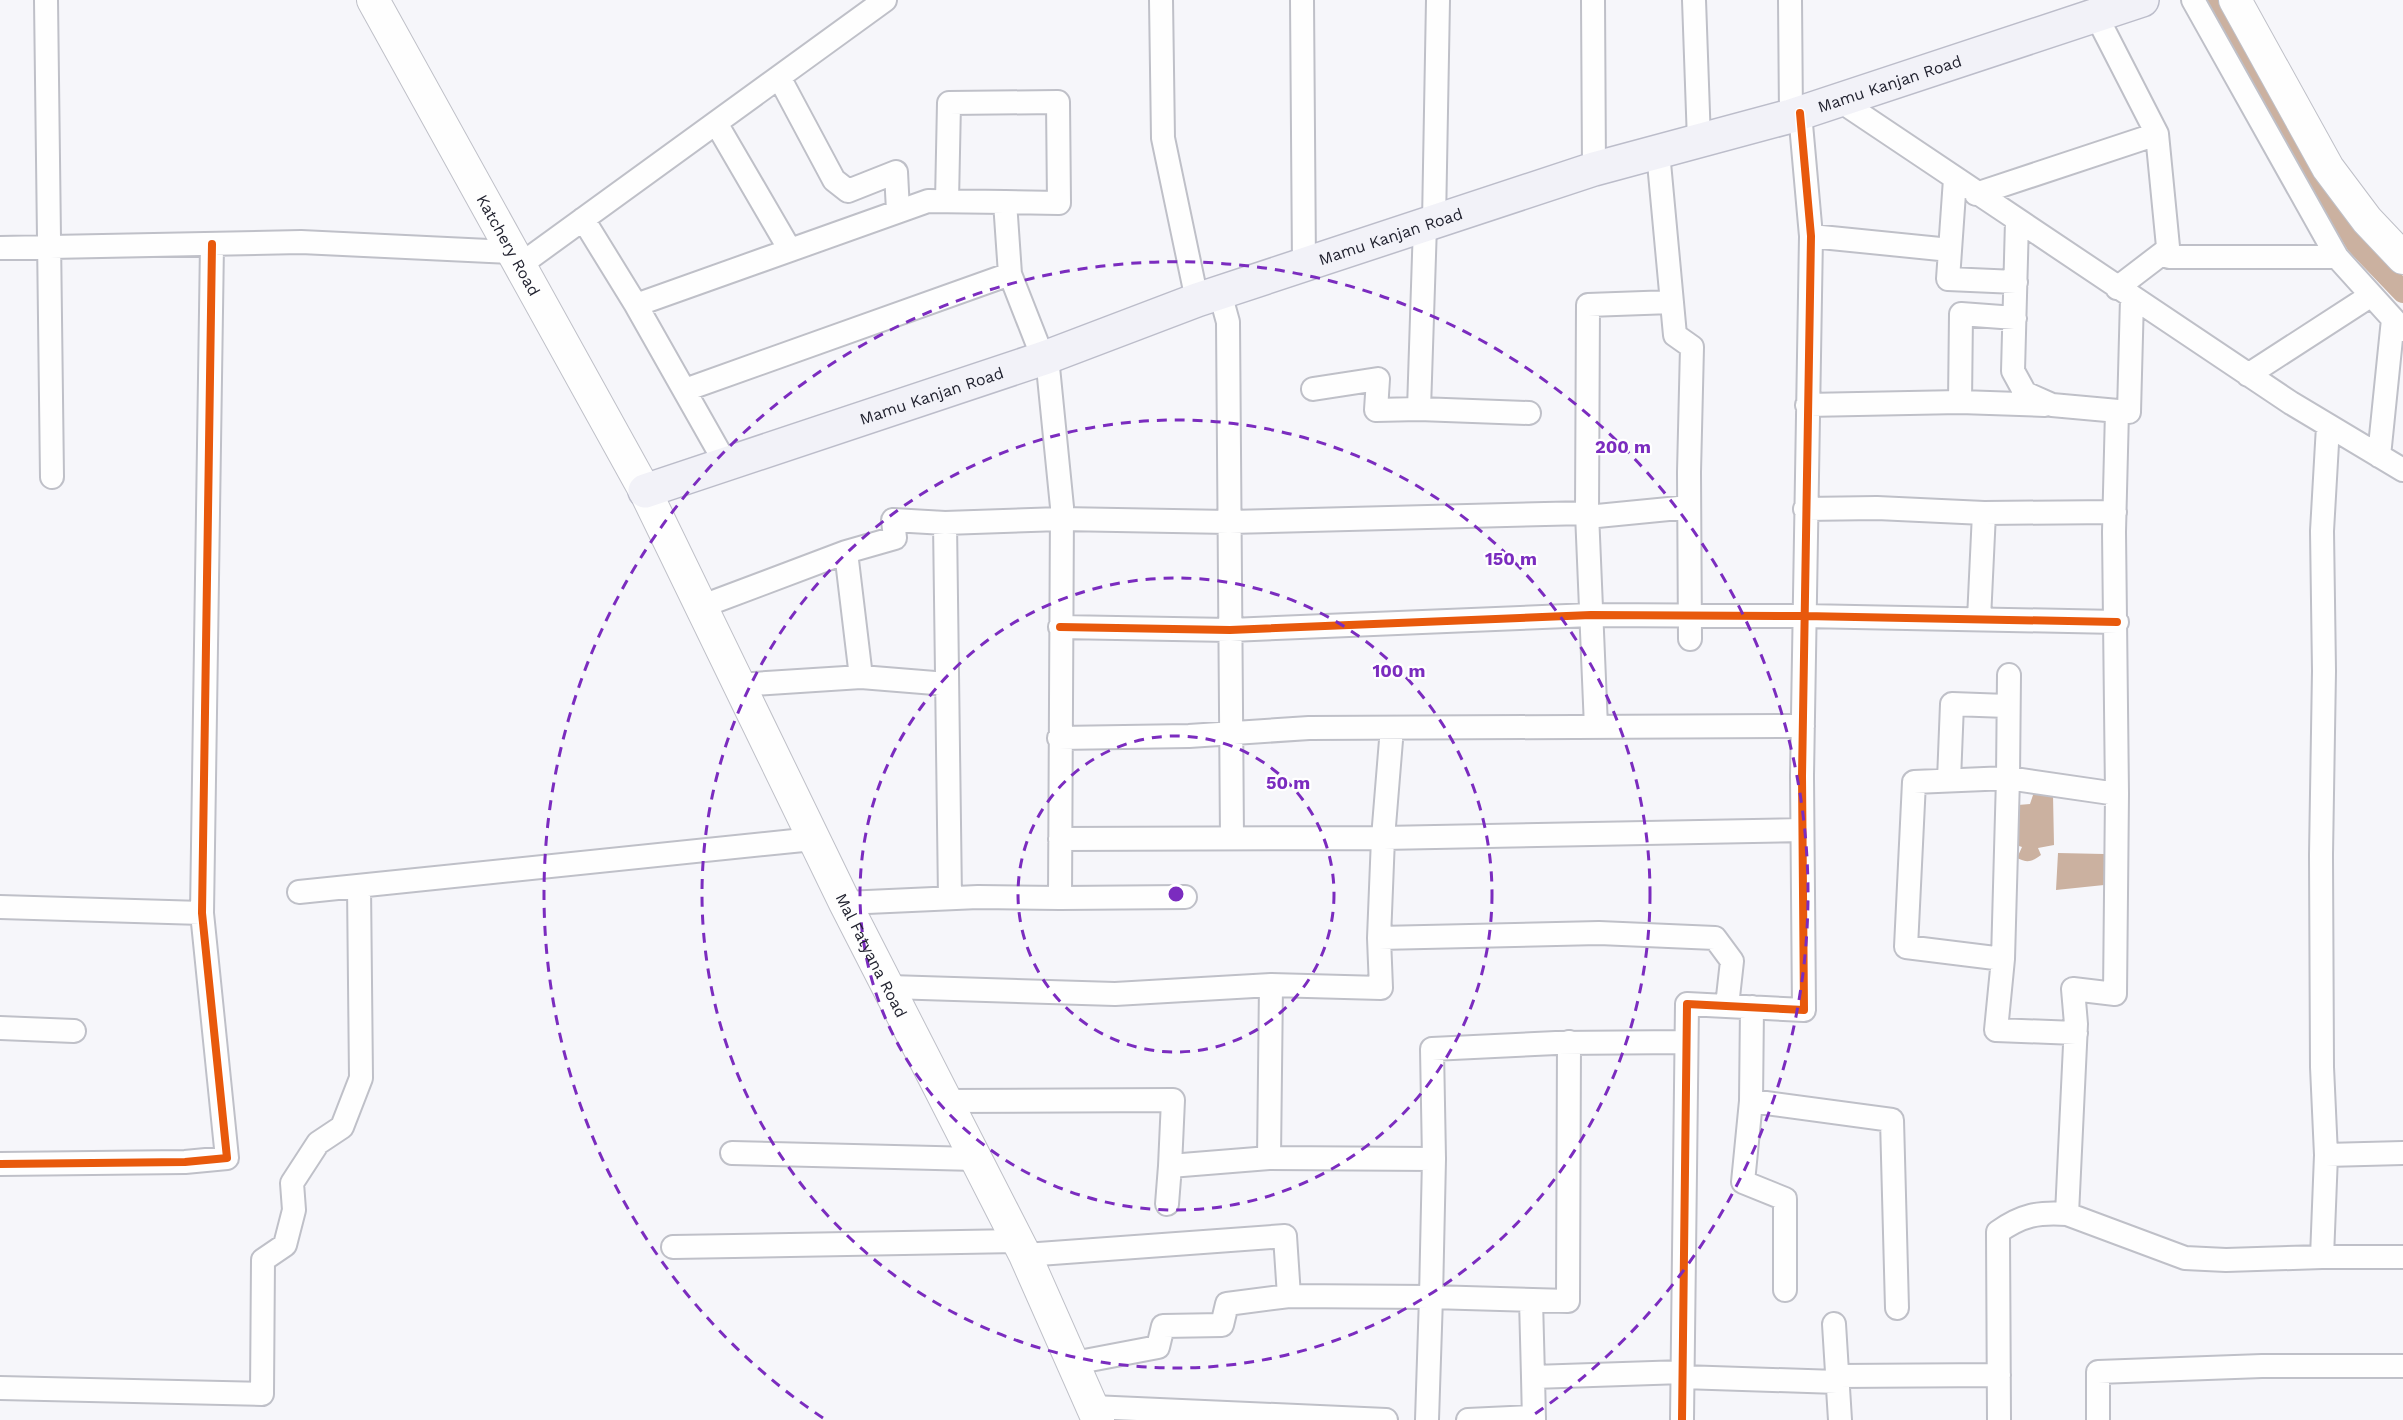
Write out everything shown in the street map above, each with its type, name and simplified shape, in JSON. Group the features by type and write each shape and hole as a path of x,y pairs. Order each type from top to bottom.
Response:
{"main road":[{"name":"Katchery Road","path":"373,0 645,491"},
{"name":"Mamu Kanjan Road","path":"645,491 1045,357 1208,297 1594,169 1795,115 2142,0"},
{"path":"2235,0 2328,168 2367,220 2403,258"},
{"name":"Mal Fatyana Road","path":"645,491 813,839 1021,1248 1095,1413"}],"street":[{"path":"46,0 52,477"},
{"path":"0,248 301,242 516,259 583,219 885,0"},
{"path":"1161,0 1163,138 1208,297 1228,322 1232,838"},
{"path":"1302,0 1304,265"},
{"path":"1419,409 1438,0"},
{"path":"1593,0 1594,169"},
{"path":"1694,0 1699,141"},
{"path":"1682,1420 1688,1004 1804,1010 1802,830 1811,236 1795,115 1790,0"},
{"path":"2193,0 2337,258 2398,325 2379,456"},
{"path":"2096,15 2157,134 2169,257 2337,258"},
{"path":"779,77 834,180 848,191 896,172 898,211"},
{"path":"1839,100 2248,375 2403,470"},
{"path":"636,304 928,201 1059,203 1058,102 949,103 947,201"},
{"path":"716,123 790,249"},
{"path":"1976,194 2157,134"},
{"path":"1658,152 1675,335 1692,347 1689,628"},
{"path":"1955,179 1948,279 2016,282"},
{"path":"1005,202 1010,274 1045,357 1061,519 1060,898"},
{"path":"583,219 636,304 726,464"},
{"path":"2017,221 2013,371 2025,393 2052,405"},
{"path":"1811,236 1950,250"},
{"path":"0,1164 185,1162 227,1158 202,913 212,244"},
{"path":"1807,405 1960,402 2052,405 2129,412 2124,293 2168,249"},
{"path":"685,390 1010,274"},
{"path":"2248,375 2370,296"},
{"path":"1596,727 1587,515 1588,305 1672,302"},
{"path":"1960,402 1961,314 2014,318"},
{"path":"1313,389 1378,379 1376,410 1419,409 1529,413"},
{"path":"2067,1214 2076,1033 2073,989 2115,994 2117,411"},
{"path":"2322,1257 2326,1155 2322,1067 2322,531 2328,426"},
{"path":"700,607 846,552 895,538 893,520 945,523 1061,519 1229,522 1587,515 1689,507"},
{"path":"1806,509 1877,508 1984,513 2115,512"},
{"path":"1979,619 1984,513"},
{"path":"945,523 950,898"},
{"path":"846,552 861,677"},
{"path":"1060,627 1230,630 1591,615 1689,628 1804,616 2117,622"},
{"path":"2009,675 2003,959 1996,1030 2076,1033"},
{"path":"738,684 861,677 947,684"},
{"path":"1949,780 1952,704 2007,706"},
{"path":"1059,738 1392,728 1803,726"},
{"path":"890,987 1115,994 1271,985 1381,988 1379,938 1383,838 1392,728"},
{"path":"2003,959 1906,947 1914,782 2008,778 2117,794"},
{"path":"1060,839 1383,838 1802,830"},
{"path":"299,892 813,839"},
{"path":"0,1388 262,1394 262,1260 285,1245 294,1210 292,1183 318,1143 342,1127 361,1078 359,886"},
{"path":"845,903 950,898 1185,897"},
{"path":"0,907 202,913"},
{"path":"1379,938 1599,933 1715,938 1732,961 1727,1006"},
{"path":"1269,1158 1271,985"},
{"path":"1752,1007 1751,1101 1743,1182 1785,1199 1785,1290"},
{"path":"0,1028 74,1031"},
{"path":"1427,1420 1434,1159 1432,1050 1569,1042 1686,1042"},
{"path":"1074,1363 1158,1347 1163,1326 1222,1326 1227,1304 1289,1296 1569,1301 1569,1042"},
{"path":"946,1101 1173,1100 1167,1204"},
{"path":"1751,1101 1892,1120 1897,1308"},
{"path":"732,1153 976,1160"},
{"path":"2326,1155 2403,1153"},
{"path":"1170,1166 1269,1158 1434,1159"},
{"path":"1999,1420 1998,1232 2017,1218 2046,1213 2067,1214 2184,1258 2226,1260 2403,1257"},
{"path":"673,1247 1021,1248 1285,1236 1289,1296"},
{"path":"1468,1420 1534,1419 1531,1300"},
{"path":"1834,1324 1840,1420"},
{"path":"2098,1420 2098,1372 2262,1366 2403,1366"},
{"path":"1533,1377 1682,1374 1837,1379 1998,1375"},
{"path":"1095,1413 1386,1420"}],"shaded area":[{"path":"2034,792 2053,795 2054,845 2038,848 2041,855 2027,861 2017,858 2022,847 2007,842 2018,805 2030,804"},
{"path":"2058,853 2104,854 2104,885 2056,890"}],"waterway":[{"path":"2213,0 2240,50 2357,244 2403,292"}],"cycle path":[{"path":"1682,1420 1687,1004 1804,1010 1802,776 1811,236 1800,113"},
{"path":"0,1164 185,1162 227,1158 202,913 212,244"},
{"path":"1060,627 1230,630 1591,615 1804,616 2117,622"}]}
